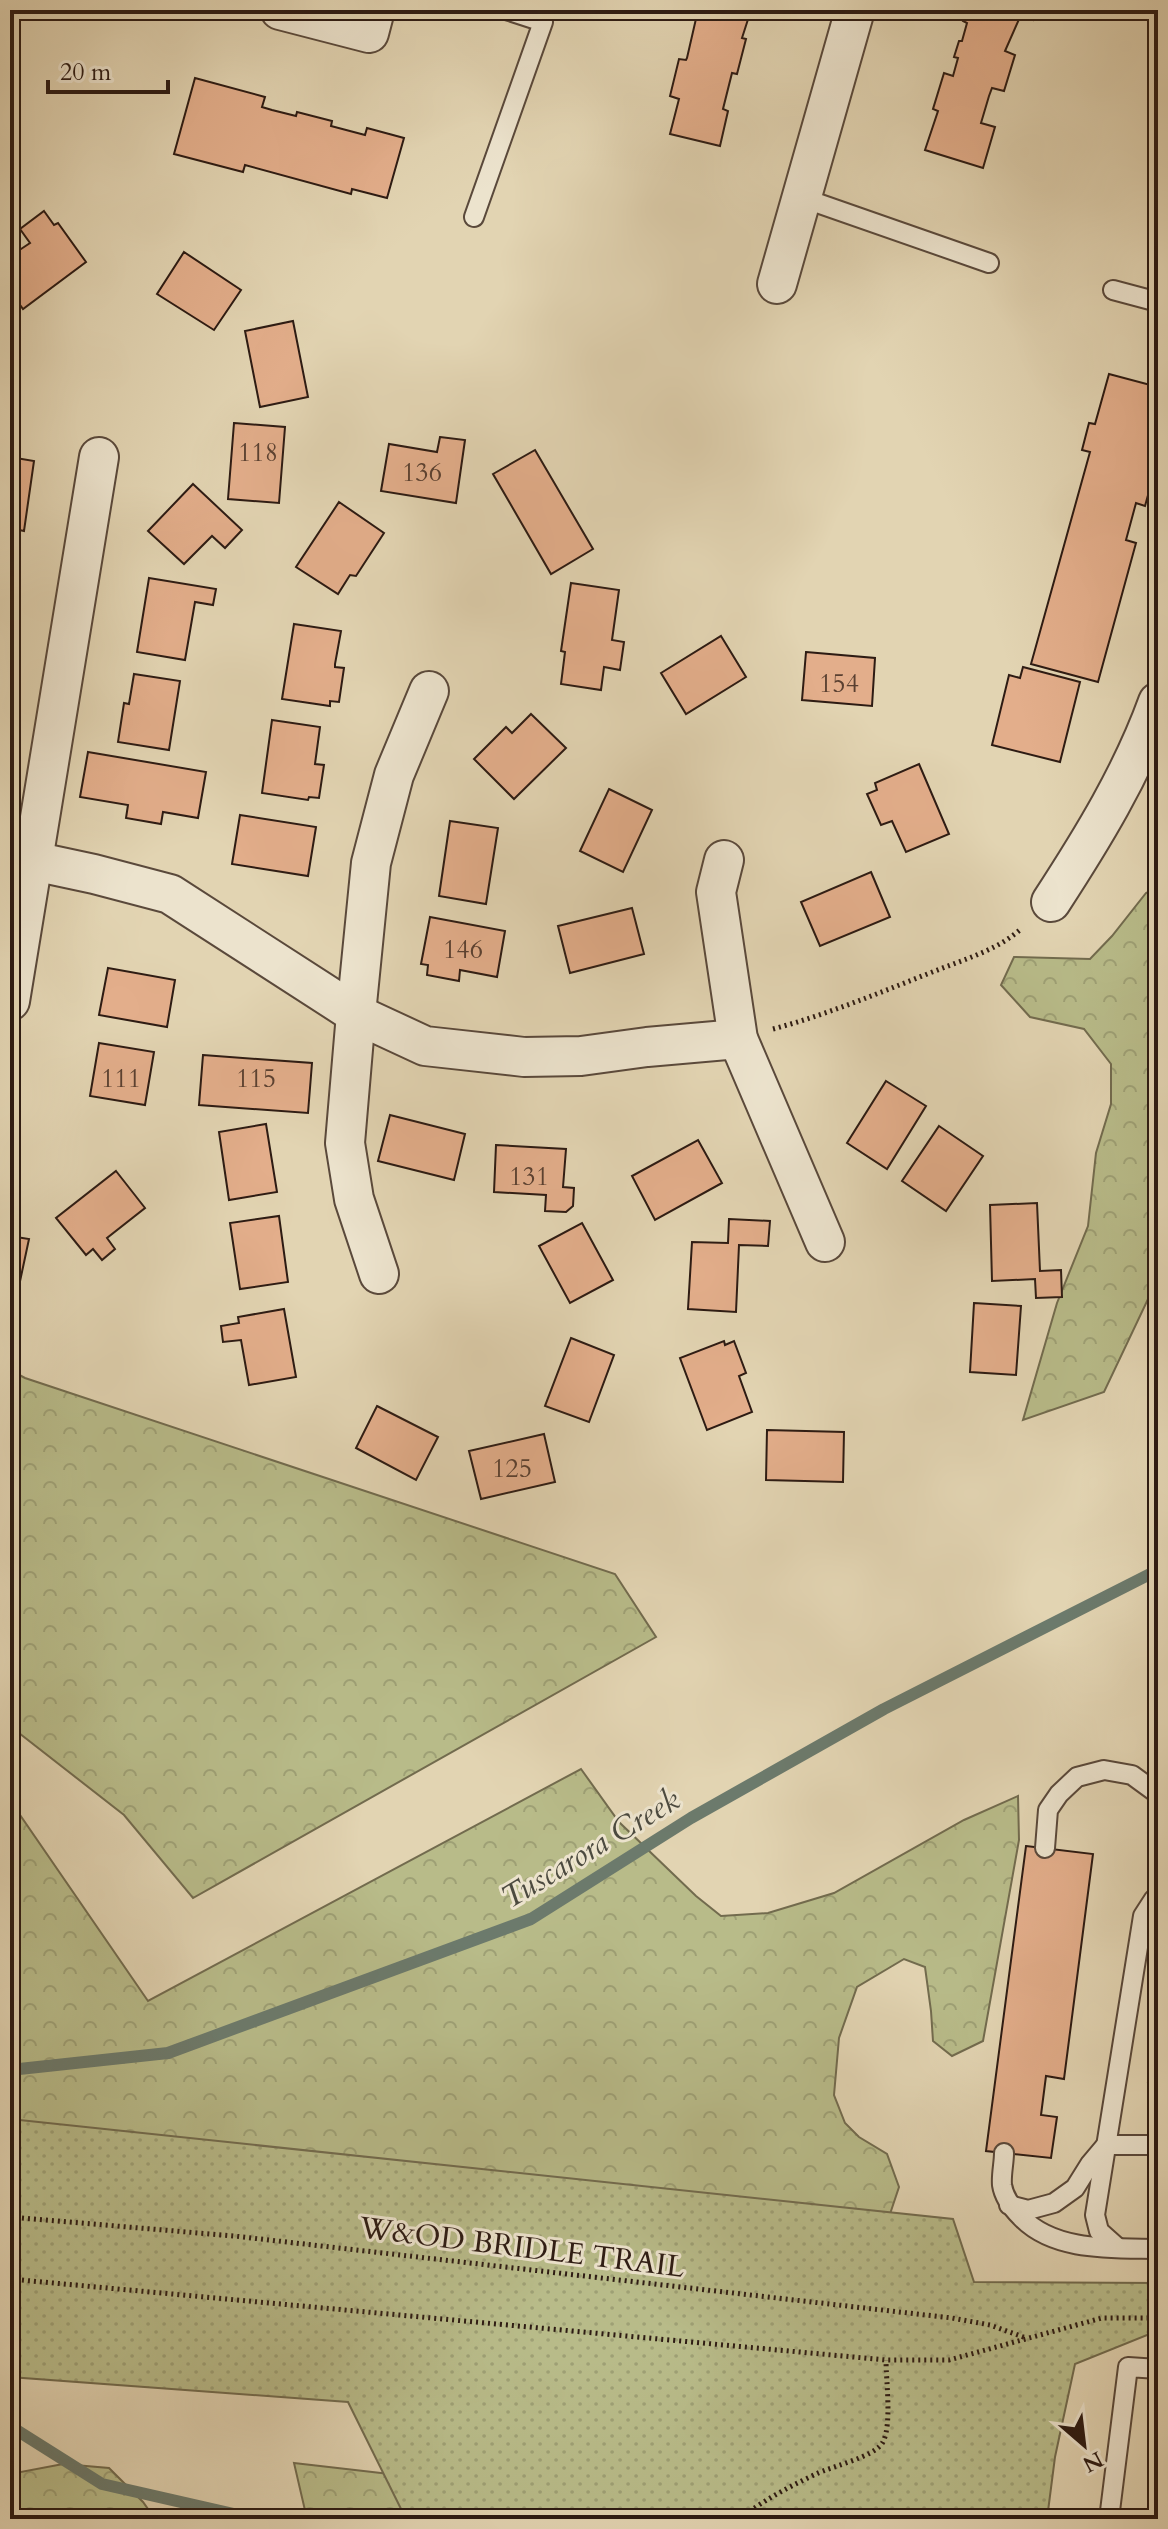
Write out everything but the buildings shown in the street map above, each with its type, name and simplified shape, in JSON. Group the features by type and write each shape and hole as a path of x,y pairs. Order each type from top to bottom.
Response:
{"street":[{"path":"280,10 369,33 375,10"},
{"path":"777,284 855,10"},
{"path":"10,1001 22,858 99,457"},
{"path":"379,1274 354,1199 345,1143 356,1014 371,863 394,775 429,691"},
{"path":"1051,902 1098,827 1145,739 1158,702"},
{"path":"22,858 170,894 356,1014 425,1046 524,1057 581,1056 738,1039"},
{"path":"724,860 716,892 738,1039 825,1242"}],"lane":[{"path":"474,217 543,22 506,10"},
{"path":"800,197 989,263"},
{"path":"1113,290 1158,302"},
{"path":"1045,1848 1048,1810 1077,1777 1104,1770 1132,1775 1158,1794"},
{"path":"1118,2248 1099,2231 1095,2215 1143,1916 1158,1897"},
{"path":"1106,2145 1158,2145"},
{"path":"1009,2205 1028,2210 1054,2203 1075,2188 1106,2145"},
{"path":"1004,2153 1002,2184 1009,2205 1030,2227 1055,2239 1118,2248 1158,2249"},
{"path":"1109,2519 1128,2367 1158,2369"}],"path":[{"path":"738,1039 827,1014 985,951 1011,938 1051,902"},
{"name":"W&OD BRIDLE TRAIL","path":"10,2217 249,2237 952,2318 990,2325 1027,2338"},
{"path":"10,2279 886,2360 949,2360 1102,2318 1158,2318"},
{"path":"740,2519 787,2489 872,2452 881,2445 886,2432 886,2360"}],"green space":[{"path":"1158,887 1158,1278 1104,1392 1023,1420 1057,1303 1088,1226 1096,1153 1111,1104 1111,1064 1084,1029 1030,1017 1001,985 1014,957 1090,959 1146,893"},
{"path":"10,1370 25,1378 615,1574 656,1637 193,1898 124,1815 10,1726"},
{"path":"581,1769 619,1822 721,1916 768,1913 834,1893 964,1820 1018,1796 1019,1840 983,2041 952,2056 933,2041 925,1967 904,1959 857,1987 839,2038 834,2095 845,2123 859,2137 887,2154 899,2187 886,2226 10,2139 10,1808 20,1815 148,2001"},
{"path":"10,2119 953,2219 974,2282 1158,2283 1158,2336 1147,2335 1075,2364 1055,2457 1047,2519 406,2519 348,2402 10,2377"},
{"path":"294,2463 407,2476 519,2519 307,2519"},
{"path":"63,2464 109,2468 143,2502 155,2519 10,2519 10,2474"}],"waterway":[{"name":"Tuscarora Creek","path":"10,2070 168,2053 531,1919 691,1818 884,1709 1158,1570"},
{"path":"10,2426 102,2484 255,2519"}]}
